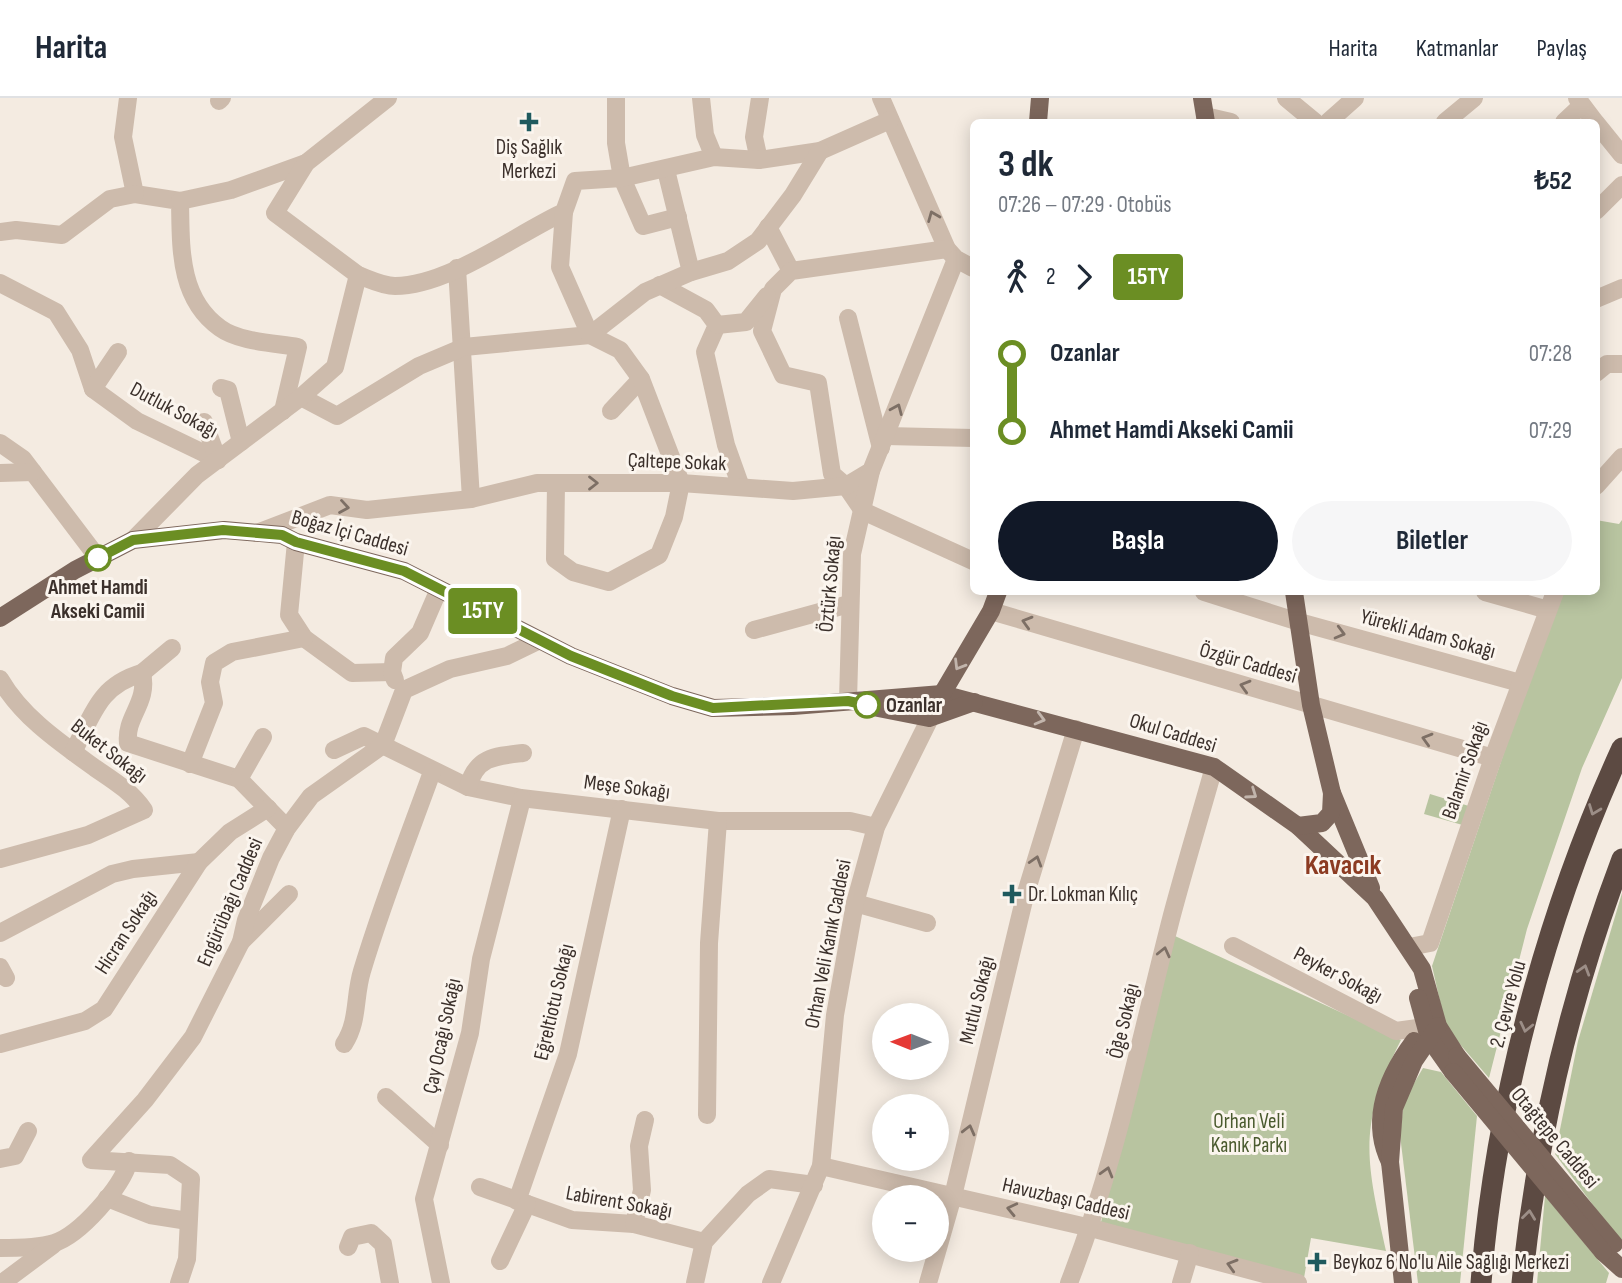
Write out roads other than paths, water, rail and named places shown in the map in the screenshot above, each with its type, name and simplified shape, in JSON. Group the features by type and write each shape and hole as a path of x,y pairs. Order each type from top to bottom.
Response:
{"highway":[{"name":"2. Çevre Yolu","path":"1481,1283 1493,1185 1530,1010 1595,806 1622,748"},
{"path":"1521,1283 1532,1193 1561,1052 1583,971 1622,859"}],"main road":[{"path":"1038,119 1040,98"},
{"name":"Boğaz İçi Caddesi","path":"0,618 98,558 133,540 223,530 282,535 296,542 404,571 540,640 672,696 713,708 848,701"},
{"name":"Orhan Veli Kanık Caddesi","path":"942,694 991,611 997,595"},
{"path":"1294,595 1311,705 1332,793 1376,898"},
{"name":"Okul Caddesi","path":"848,701 942,694 1214,767 1298,826 1376,898 1409,947 1410,970 1427,1032"},
{"path":"848,701 929,718 974,702"},
{"path":"1298,826 1322,823 1331,813 1332,793"},
{"path":"1403,1283 1390,1162 1394,1108 1427,1032"},
{"path":"1390,1162 1381,1144 1379,1126 1386,1092 1397,1064 1427,1032"},
{"name":"Otağtepe Caddesi","path":"1427,1032 1609,1248"},
{"path":"1414,1061 1452,1062"},
{"path":"1609,1248 1622,1264"},
{"path":"1609,1248 1622,1269"}],"street":[{"path":"128,98 123,137 135,194"},
{"path":"0,232 16,230 62,236 110,199 135,194 180,201 232,190 306,163 387,98"},
{"path":"616,98 616,144 622,178 643,226 678,217"},
{"path":"701,98 705,135 715,157"},
{"path":"759,160 754,137 760,98"},
{"path":"881,98 952,254 970,266"},
{"path":"1286,98 1311,119"},
{"path":"1331,119 1355,98"},
{"path":"1449,119 1474,98"},
{"path":"1566,119 1579,102 1593,119"},
{"path":"1204,112 1223,119"},
{"path":"590,335 560,267 564,212 575,181 622,178 715,157 759,160 820,151 890,120"},
{"path":"1600,128 1622,155"},
{"path":"590,335 645,292 691,272 728,261 758,241 793,195 820,151"},
{"path":"306,163 275,213 358,275 392,286 419,284 457,268 564,212"},
{"path":"666,170 691,272"},
{"path":"1600,207 1622,185"},
{"path":"180,201 181,261 194,302 221,330 298,347 283,411"},
{"path":"768,227 791,271"},
{"path":"717,325 746,322 791,271 952,254"},
{"path":"871,471 952,254"},
{"path":"457,268 464,347 471,499"},
{"path":"133,540 197,475 283,411 335,367 358,275"},
{"path":"0,283 56,312 80,349 93,389"},
{"path":"660,285 706,310 717,325"},
{"path":"1600,297 1622,288"},
{"path":"773,289 762,331 783,375 818,383 832,474 846,486 863,511 970,560"},
{"path":"848,318 883,442"},
{"path":"717,325 705,352 726,445 741,487"},
{"path":"300,397 337,416 419,366 464,347 590,335 620,350 641,379 681,483 674,517 659,555 610,582 573,572 555,559 556,483"},
{"path":"93,389 118,352"},
{"path":"1600,370 1607,364 1622,364"},
{"path":"611,411 641,379"},
{"path":"220,388 228,390 241,442"},
{"name":"Dutluk Sokağı","path":"93,389 136,421 218,460"},
{"path":"204,422 218,460"},
{"path":"883,442 970,438"},
{"path":"0,443 23,459 98,558"},
{"path":"1600,482 1622,457"},
{"name":"Çaltepe Sokak","path":"257,533 330,505 367,510 471,499 537,484 681,483 793,491 846,486 871,471"},
{"name":"Öztürk Sokağı","path":"848,701 852,554 871,471"},
{"path":"0,473 33,472"},
{"path":"296,542 289,615 304,638 352,673 392,672"},
{"path":"404,690 395,682 392,672 394,658 420,633 439,589"},
{"name":"Yürekli Adam Sokağı","path":"1214,595 1299,622 1520,683"},
{"path":"1496,595 1548,610"},
{"name":"Balamir Sokağı","path":"1409,947 1430,943 1493,758 1554,595"},
{"path":"0,607 22,604"},
{"path":"754,630 849,604"},
{"name":"Özgür Caddesi","path":"991,611 1493,758"},
{"path":"190,764 214,703 211,682 214,663 232,652 304,638"},
{"path":"334,750 364,736 383,745 404,690 450,669 507,656 540,640"},
{"path":"73,752 104,693 127,677 142,673 172,648"},
{"path":"142,673 145,688 127,732 128,743 239,779 287,828"},
{"name":"Buket Sokağı","path":"0,679 14,704 73,752 132,792 144,810 88,835 0,859"},
{"name":"Orhan Veli Kanık Caddesi","path":"771,1283 821,1166 835,1015 855,903 876,827 942,694"},
{"name":"Mutlu Sokağı","path":"928,1283 953,1196 1025,896 1076,729"},
{"path":"239,779 263,737"},
{"name":"Meşe Sokağı","path":"383,745 432,772 468,787 522,799 718,821 850,821 876,827"},
{"name":"Engürübağı Caddesi","path":"179,1283 187,1259 191,1179 170,1165 91,1160 145,1100 193,1037 241,942 246,920 271,858 287,828 311,796 383,745"},
{"path":"468,787 472,772 482,761 523,753"},
{"name":"Öḡe Sokağı","path":"1069,1283 1091,1227 1128,1102 1172,915 1214,767"},
{"path":"344,1044 354,1028 361,976 381,909 432,772"},
{"name":"Çay Ocağı Sokağı","path":"441,1283 424,1199 470,1033 481,958 522,799"},
{"name":"Hicran Sokağı","path":"0,1044 85,1021 104,1009 199,862 230,832 268,808"},
{"name":"Eğreltiotu Sokağı","path":"522,1203 568,1054 622,809"},
{"path":"707,1115 709,943 718,821"},
{"path":"0,933 112,874 199,862"},
{"path":"241,942 289,894"},
{"path":"855,903 927,923"},
{"name":"Peyker Sokağı","path":"1233,946 1396,1031 1427,1032"},
{"path":"386,1097 440,1145"},
{"path":"634,1224 642,1190 639,1146 645,1120"},
{"path":"0,1159 15,1156 28,1131"},
{"path":"2,1283 56,1242 107,1198 117,1188 129,1161"},
{"name":"Havuzbaşı Caddesi","path":"821,1166 1091,1227 1298,1283"},
{"path":"695,1283 704,1242 748,1194 769,1180 814,1185"},
{"name":"Labirent Sokağı","path":"480,1187 572,1220 634,1224 704,1242"},
{"path":"107,1198 150,1215 188,1221"},
{"path":"500,1261 522,1203"},
{"path":"348,1247 352,1237 371,1233 383,1244 390,1283"},
{"path":"0,1248 56,1242"},
{"path":"1181,1283 1189,1253"}],"place":[{"name":"Diş Sağlık Merkezi","path":"529,122"},
{"name":"Ahmet Hamdi Akseki Camii","path":"98,558"},
{"name":"Ozanlar","path":"867,705"},
{"name":"Dr. Lokman Kılıç","path":"1012,894"},
{"name":"Beykoz 6 No'lu Aile Saḡlıḡı Merkezi","path":"1317,1262"}],"district":[{"name":"Kavacık","path":"1343,865"}],"park label":[{"name":"Orhan Veli Kanık Parkı","path":"1249,1133"}]}
